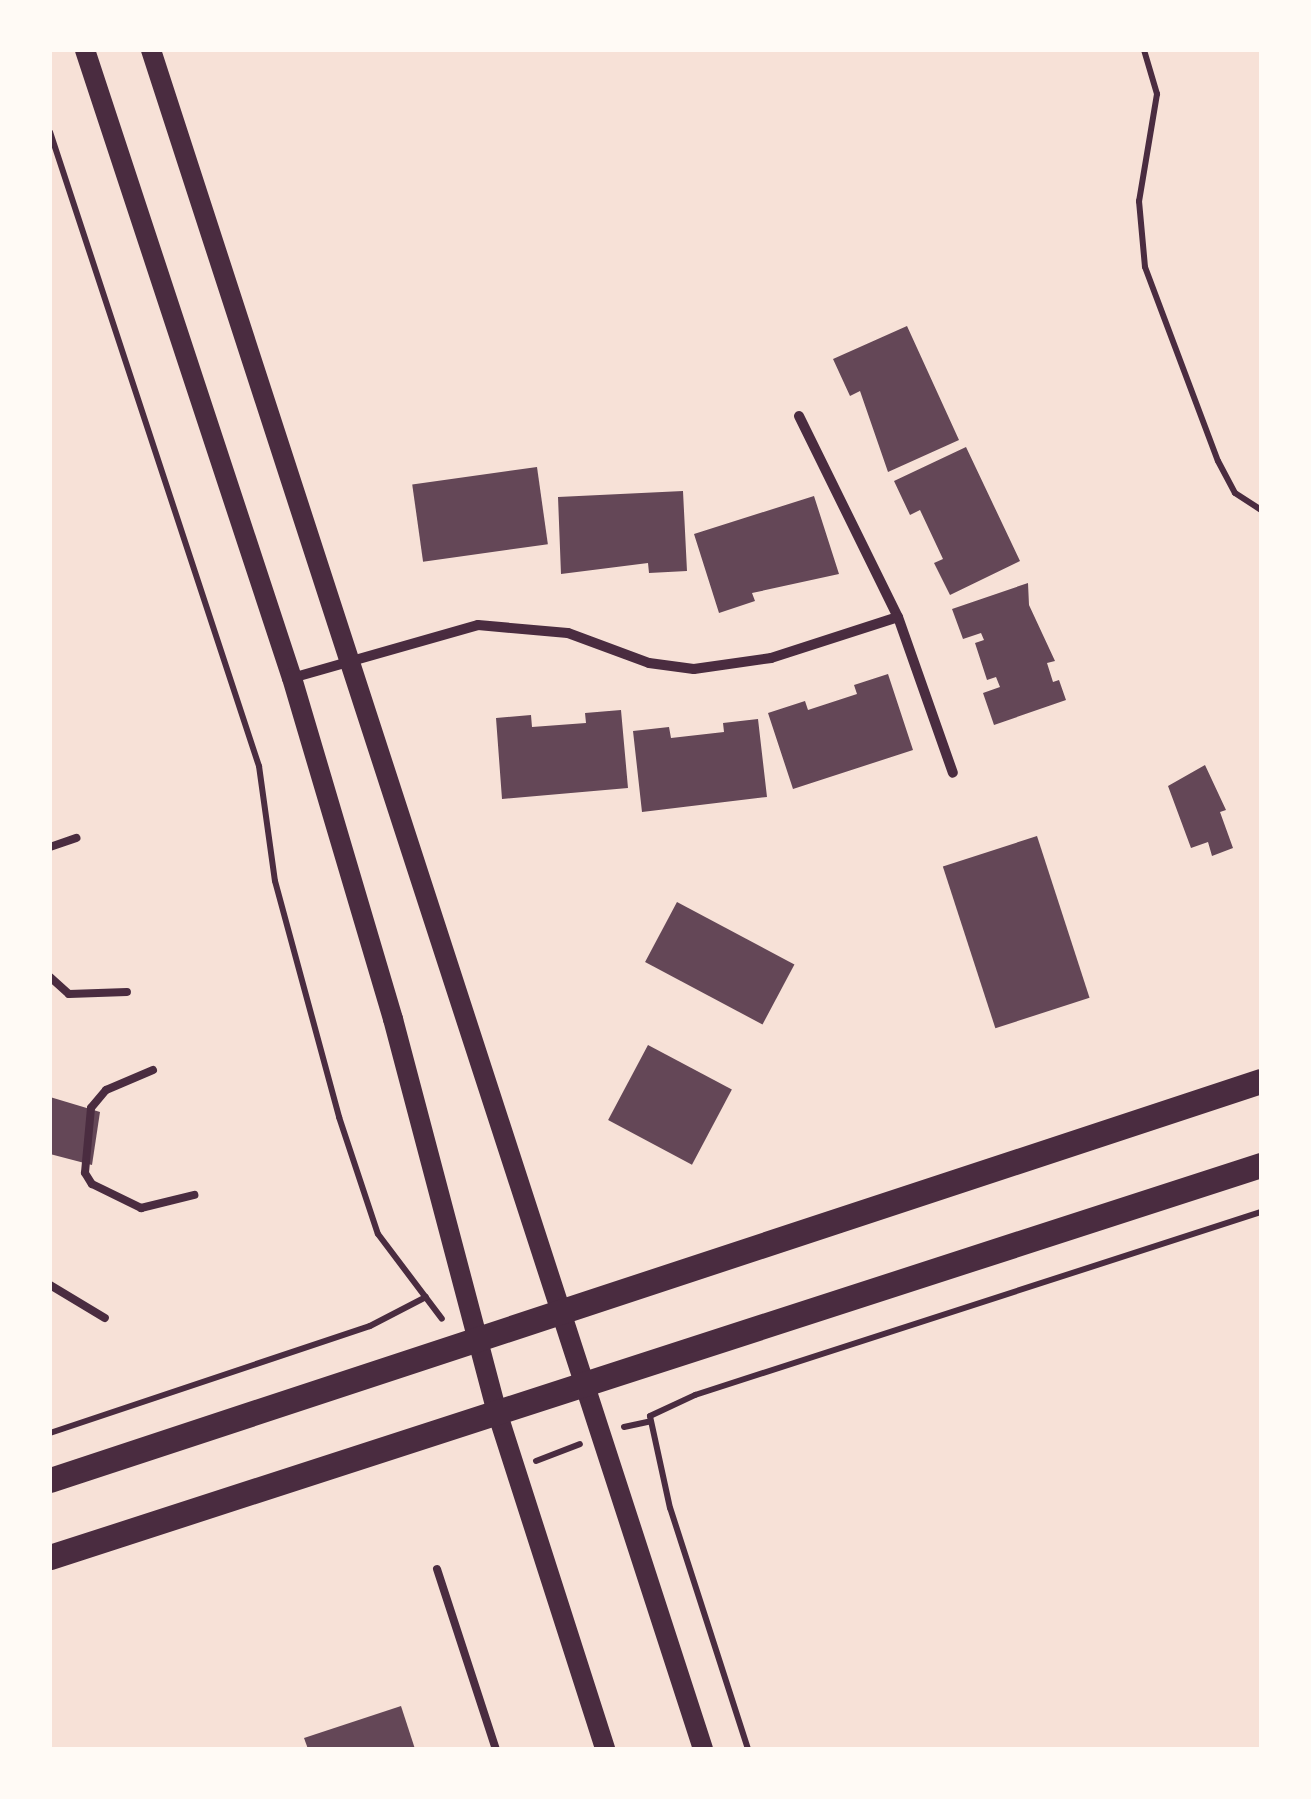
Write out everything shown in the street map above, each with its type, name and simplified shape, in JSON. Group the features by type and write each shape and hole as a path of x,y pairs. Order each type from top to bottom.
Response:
{"main road":[{"path":"85,50 292,678 393,1018 496,1412 605,1749"},
{"path":"151,50 347,660 564,1308 703,1749"},
{"path":"50,1480 476,1335 1261,1081"},
{"path":"50,1556 1261,1166"}],"street":[{"path":"799,416 898,617 953,773"},
{"path":"292,678 478,625 526,625 650,664 738,666 898,617"}],"lane":[{"path":"50,847 76,838"},
{"path":"50,977 70,994 127,992"},
{"path":"153,1070 106,1090 91,1108 85,1173 92,1184 141,1208 194,1195"},
{"path":"50,1284 104,1318"},
{"path":"436,1568 496,1749"}],"path":[{"path":"1144,50 1157,94 1139,200 1145,267 1218,460 1236,493 1261,510"},
{"path":"50,132 259,766 275,881 339,1118 378,1234 426,1297 437,1305"},
{"path":"515,1469 604,1434 648,1422 666,1405 1261,1212"},
{"path":"50,1433 370,1326 426,1297"},
{"path":"648,1422 748,1749"}],"building":[{"path":"907,326 959,440 888,472 860,391 850,396 833,359"},
{"path":"966,447 1020,561 950,595 934,563 943,559 920,510 910,515 894,481"},
{"path":"537,467 548,544 423,562 412,485"},
{"path":"683,491 687,571 649,573 648,563 561,574 558,497"},
{"path":"814,496 839,574 752,593 755,601 719,613 694,534"},
{"path":"1028,583 1029,605 1055,661 1047,663 1053,682 1059,680 1066,700 994,725 983,693 1000,687 996,677 987,680 975,643 984,640 981,633 963,639 952,609"},
{"path":"888,674 913,750 793,789 768,713 805,701 808,710 857,694 854,685"},
{"path":"621,710 628,788 502,799 496,718 531,715 532,727 586,723 585,713"},
{"path":"758,719 767,797 642,812 633,731 669,727 671,738 724,732 723,723"},
{"path":"1205,765 1226,810 1220,812 1233,848 1212,856 1208,842 1191,848 1168,786"},
{"path":"1037,836 1090,998 995,1028 943,867"},
{"path":"677,902 794,964 763,1024 645,962"},
{"path":"648,1045 732,1090 692,1165 608,1120"},
{"path":"50,1097 100,1112 92,1165 50,1154"},
{"path":"401,1706 415,1749 308,1749 304,1738"}]}
